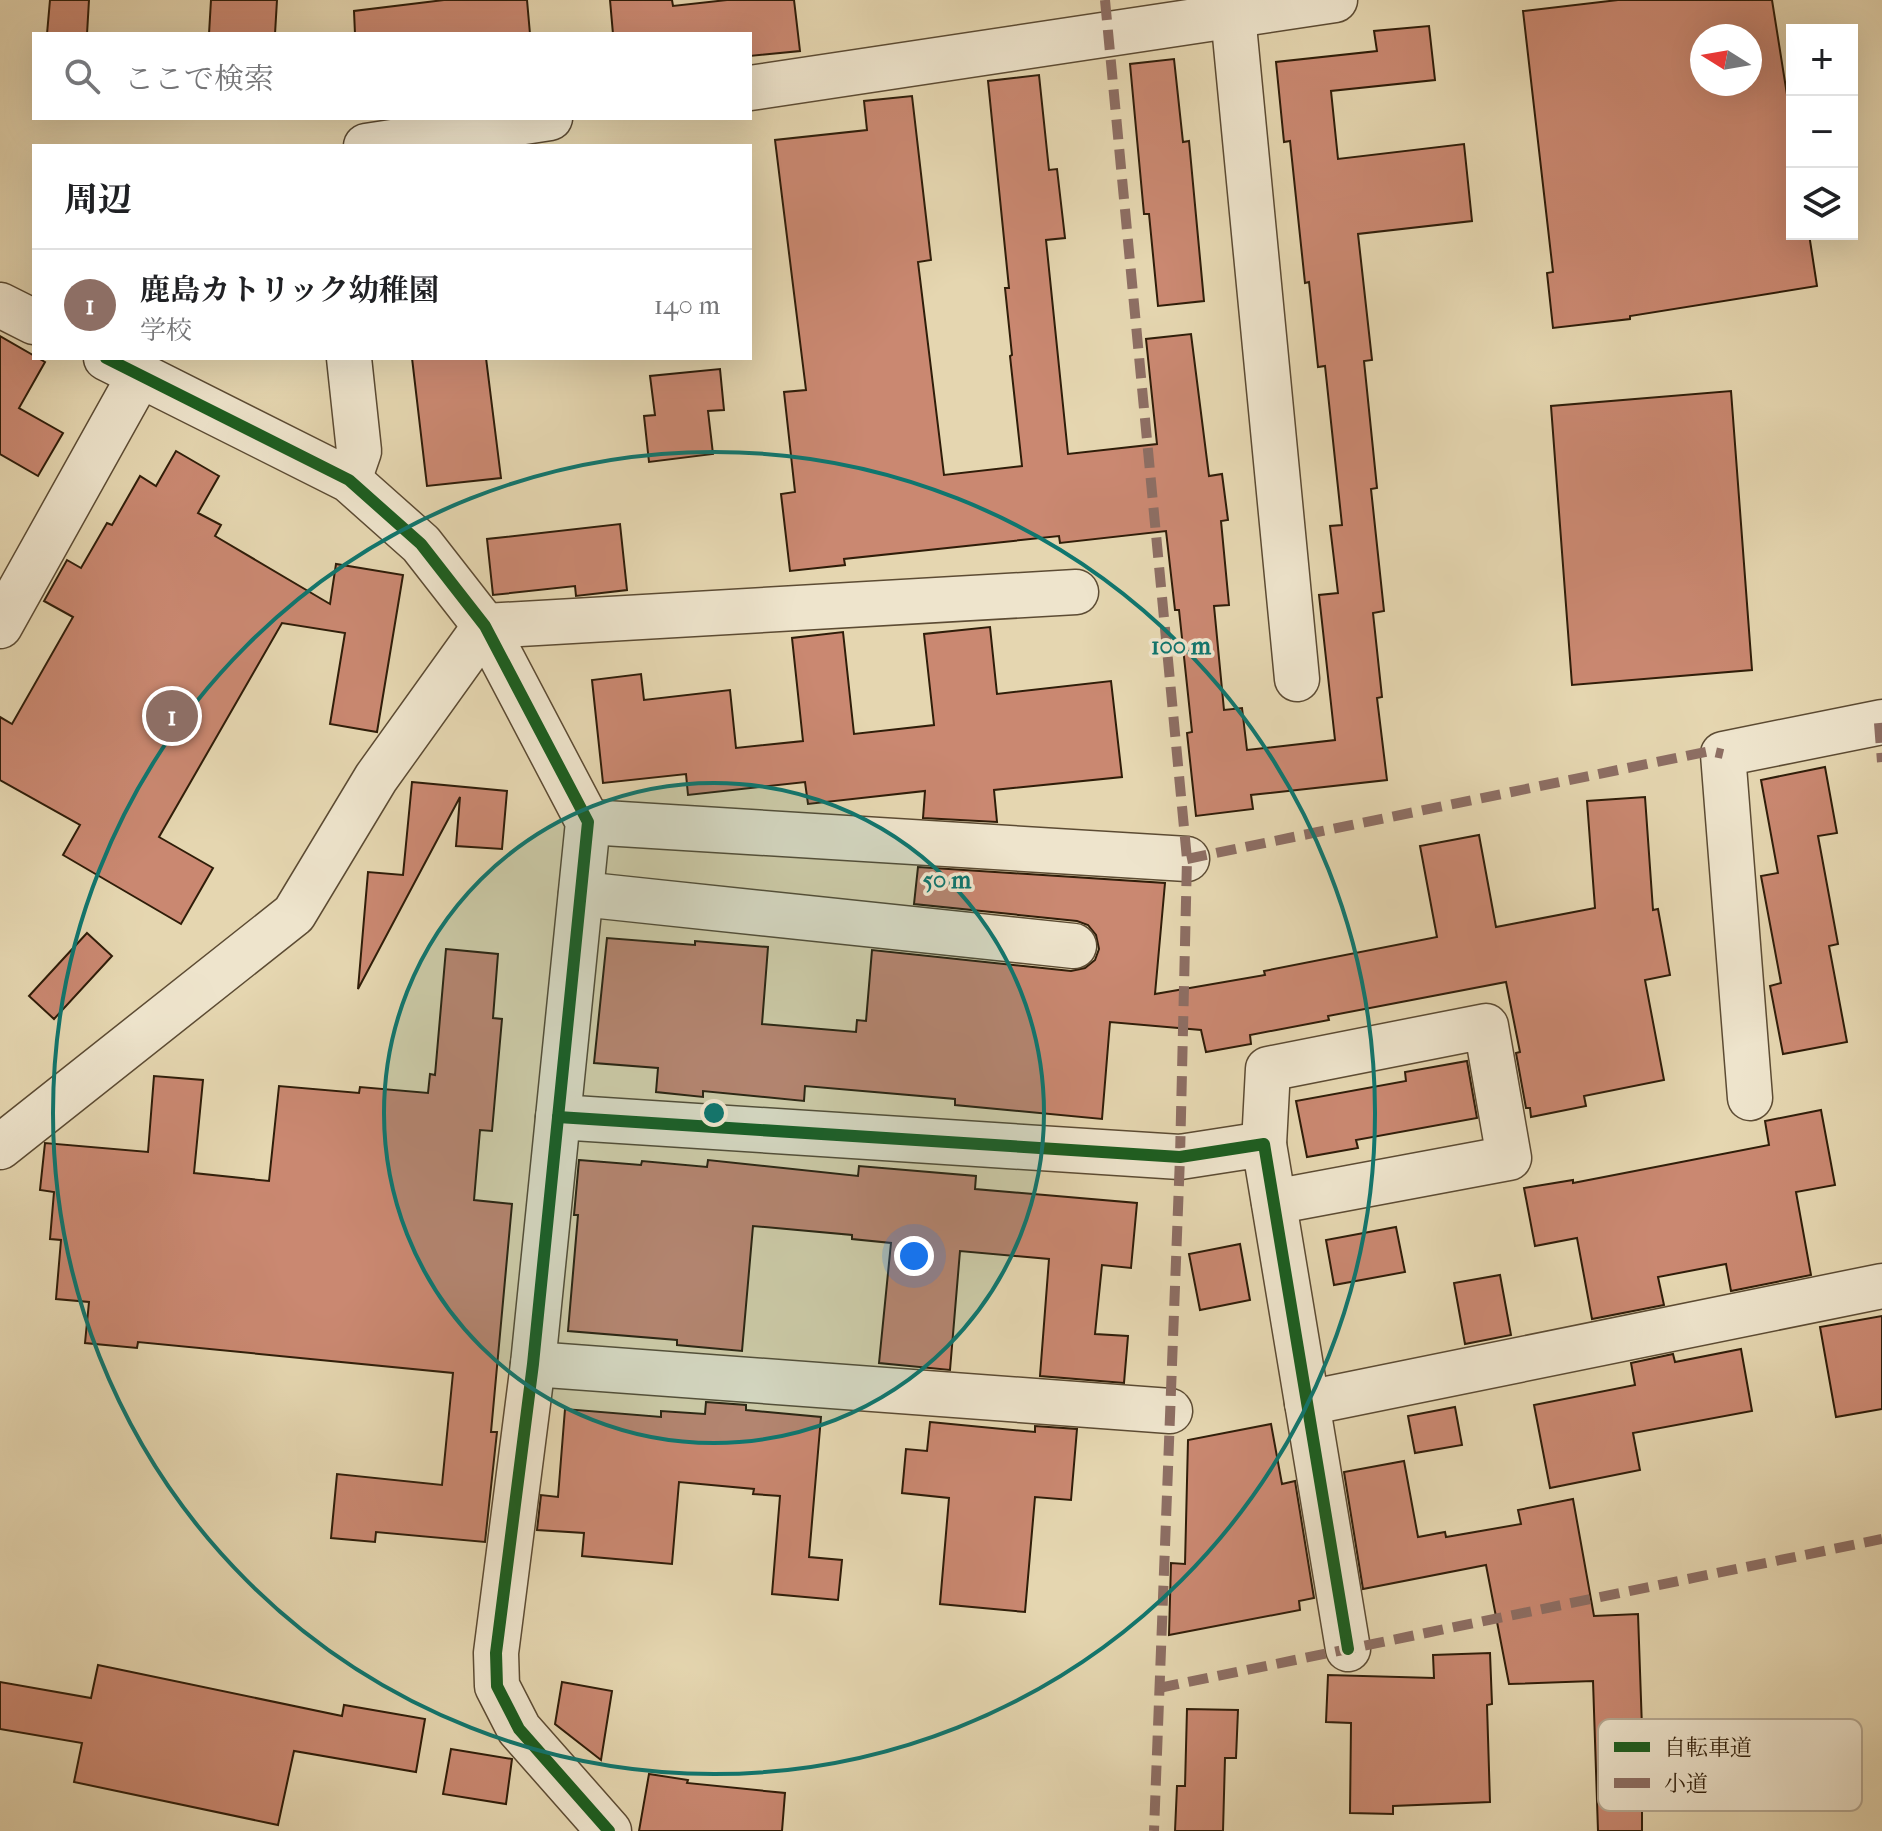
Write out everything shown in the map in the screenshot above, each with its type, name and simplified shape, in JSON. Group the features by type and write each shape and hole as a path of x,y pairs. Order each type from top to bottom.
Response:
{"street":[{"path":"752,88 1335,0"},
{"path":"1233,15 1297,679"},
{"path":"379,144 537,120"},
{"path":"0,305 32,321"},
{"path":"349,360 359,451 349,480"},
{"path":"0,626 123,367 349,480 421,544 485,626 588,822 533,1364 496,1653 497,1686 519,1729 609,1831"},
{"path":"485,626 1076,592"},
{"path":"0,1147 294,914 376,778 485,626"},
{"path":"1750,1098 1723,754 1882,722"},
{"path":"588,822 1187,859"},
{"path":"581,894 1074,946"},
{"path":"1274,1202 1509,1158 1486,1026 1268,1069 1264,1144 1348,1649"},
{"path":"558,1117 1180,1157 1264,1144"},
{"path":"1307,1403 1882,1286"},
{"path":"533,1364 1170,1411"}],"building":[{"path":"50,0 89,0 87,32 47,32"},
{"path":"211,0 277,0 275,32 209,32"},
{"path":"444,0 527,0 530,32 355,32 354,11"},
{"path":"610,0 672,0 673,6 727,0 794,0 800,51 752,56 752,32 613,32"},
{"path":"1618,0 1772,0 1786,88 1786,240 1810,240 1817,286 1630,316 1630,319 1553,328 1547,273 1553,272 1523,11"},
{"path":"1429,26 1435,80 1331,91 1338,159 1464,144 1472,221 1358,234 1372,360 1364,361 1377,488 1371,489 1384,611 1373,613 1382,697 1377,698 1387,780 1251,795 1253,809 1196,816 1187,733 1192,732 1179,610 1175,610 1166,531 1060,543 1059,536 844,559 845,565 790,571 781,494 795,492 784,392 806,390 775,140 867,130 864,101 912,96 931,260 918,262 944,475 1022,466 1005,288 1009,288 988,81 1039,75 1049,170 1057,169 1065,238 1046,240 1068,454 1157,444 1146,339 1191,334 1209,476 1222,474 1228,520 1221,521 1229,605 1214,606 1224,710 1242,708 1247,750 1335,740 1319,595 1338,593 1330,526 1342,525 1325,366 1318,367 1309,282 1305,283 1290,141 1284,142 1276,62 1377,51 1374,31"},
{"path":"1174,59 1183,142 1189,141 1204,301 1158,306 1149,214 1144,214 1130,64"},
{"path":"0,336 32,354 32,360 45,362 19,408 63,433 38,476 0,454"},
{"path":"412,360 486,360 501,478 427,486"},
{"path":"720,369 724,410 708,411 713,454 649,462 644,416 655,415 650,376"},
{"path":"1731,391 1752,670 1572,685 1551,406"},
{"path":"176,451 219,476 198,513 221,525 215,536 330,604 336,564 403,575 377,732 330,724 345,633 282,623 159,837 213,868 181,924 63,855 80,825 0,780 0,717 12,724 73,617 44,601 67,560 81,568 107,523 112,525 140,476 156,486"},
{"path":"620,524 627,590 576,596 575,586 493,595 487,539"},
{"path":"990,627 997,694 1111,681 1122,777 994,790 997,822 923,818 925,791 808,804 805,782 688,795 686,774 603,783 592,680 641,674 644,700 730,690 736,748 803,741 792,638 843,632 854,734 934,725 924,634"},
{"path":"1825,767 1837,833 1818,836 1838,944 1829,946 1847,1042 1783,1054 1770,986 1781,983 1761,876 1778,873 1761,780"},
{"path":"412,782 507,791 502,849 456,846 460,797 358,989 368,872 403,875"},
{"path":"1645,797 1653,910 1658,909 1670,975 1645,980 1664,1080 1584,1096 1586,1106 1531,1117 1530,1108 1526,1108 1516,1053 1520,1052 1506,982 1328,1016 1329,1020 1250,1035 1251,1044 1206,1052 1201,1030 1110,1022 1102,1119 955,1105 955,1099 805,1086 804,1101 703,1091 703,1097 656,1092 658,1068 594,1063 607,938 768,947 762,1024 856,1032 857,1020 866,1021 872,950 1071,971 1085,968 1095,960 1099,949 1096,935 1088,925 1077,921 914,904 918,867 1165,883 1155,994 1265,975 1264,971 1437,937 1420,846 1479,835 1496,927 1595,908 1587,801"},
{"path":"87,933 112,956 54,1019 29,996"},
{"path":"446,949 498,954 493,1018 502,1019 492,1131 480,1130 474,1200 512,1204 491,1432 497,1432 485,1542 376,1532 375,1542 331,1538 337,1474 442,1485 453,1373 138,1342 137,1348 85,1343 89,1302 56,1299 61,1240 50,1239 54,1192 40,1190 45,1143 148,1152 154,1076 203,1080 194,1173 269,1181 279,1086 359,1093 360,1087 428,1093 430,1074 435,1075"},
{"path":"1467,1061 1477,1118 1356,1140 1358,1148 1307,1157 1296,1101 1406,1081 1405,1072"},
{"path":"1821,1110 1835,1185 1796,1192 1811,1275 1731,1291 1726,1264 1658,1277 1664,1305 1592,1319 1577,1238 1535,1246 1524,1188 1573,1180 1573,1183 1769,1145 1765,1121"},
{"path":"579,1160 641,1165 642,1161 707,1167 708,1160 858,1176 859,1166 976,1176 975,1189 1137,1203 1131,1268 1102,1265 1095,1334 1128,1336 1124,1383 1040,1376 1049,1259 960,1251 950,1370 879,1363 891,1243 852,1239 852,1235 753,1226 742,1351 677,1345 677,1340 568,1331 578,1215 574,1215"},
{"path":"1396,1227 1405,1272 1334,1285 1326,1240"},
{"path":"1240,1244 1250,1300 1200,1310 1189,1254"},
{"path":"1500,1275 1511,1335 1465,1344 1454,1283"},
{"path":"1882,1316 1882,1409 1836,1417 1820,1327"},
{"path":"1741,1349 1752,1411 1633,1433 1640,1470 1550,1488 1534,1405 1635,1385 1631,1363 1673,1354 1675,1362"},
{"path":"706,1402 746,1405 746,1410 821,1417 809,1557 842,1560 838,1600 772,1594 780,1496 753,1494 754,1489 679,1482 672,1564 582,1556 584,1533 537,1530 541,1495 558,1497 565,1409 661,1417 661,1411 705,1414"},
{"path":"1455,1407 1462,1445 1415,1453 1408,1416"},
{"path":"930,1422 1035,1432 1035,1426 1077,1429 1071,1500 1035,1497 1025,1612 940,1604 949,1498 902,1493 906,1449 927,1451"},
{"path":"1271,1424 1282,1484 1295,1481 1314,1598 1299,1601 1300,1610 1169,1635 1171,1563 1185,1564 1188,1440"},
{"path":"1404,1461 1418,1537 1445,1532 1446,1537 1521,1524 1518,1510 1573,1499 1594,1616 1638,1614 1642,1719 1598,1719 1598,1811 1642,1811 1642,1831 1598,1831 1593,1681 1509,1684 1486,1565 1363,1589 1344,1472"},
{"path":"1490,1653 1492,1704 1487,1705 1490,1802 1393,1806 1393,1814 1350,1813 1351,1723 1326,1722 1328,1675 1434,1678 1433,1655"},
{"path":"98,1665 342,1716 344,1705 425,1719 416,1772 294,1751 278,1825 74,1782 82,1743 0,1729 0,1682 91,1698"},
{"path":"562,1682 612,1691 601,1760 555,1724"},
{"path":"1187,1709 1238,1710 1236,1758 1225,1758 1223,1831 1175,1831 1177,1786 1185,1786"},
{"path":"451,1749 512,1759 506,1804 443,1794"},
{"path":"649,1774 688,1780 687,1783 785,1793 782,1831 639,1831"}],"marked path":[{"path":"1105,0 1187,859 1180,1157 1154,1831"},
{"path":"1879,723 1882,762"},
{"path":"1187,859 1710,751 1723,754"},
{"path":"1159,1688 1882,1539"}],"cycle path":[{"path":"110,360 349,480 421,544 485,626 588,822 533,1364 496,1653 497,1686 519,1729 609,1831"},
{"path":"558,1117 1180,1157 1264,1144 1348,1649"}],"place":[{"name":"鹿島カトリック幼稚園","path":"172,716"}]}
